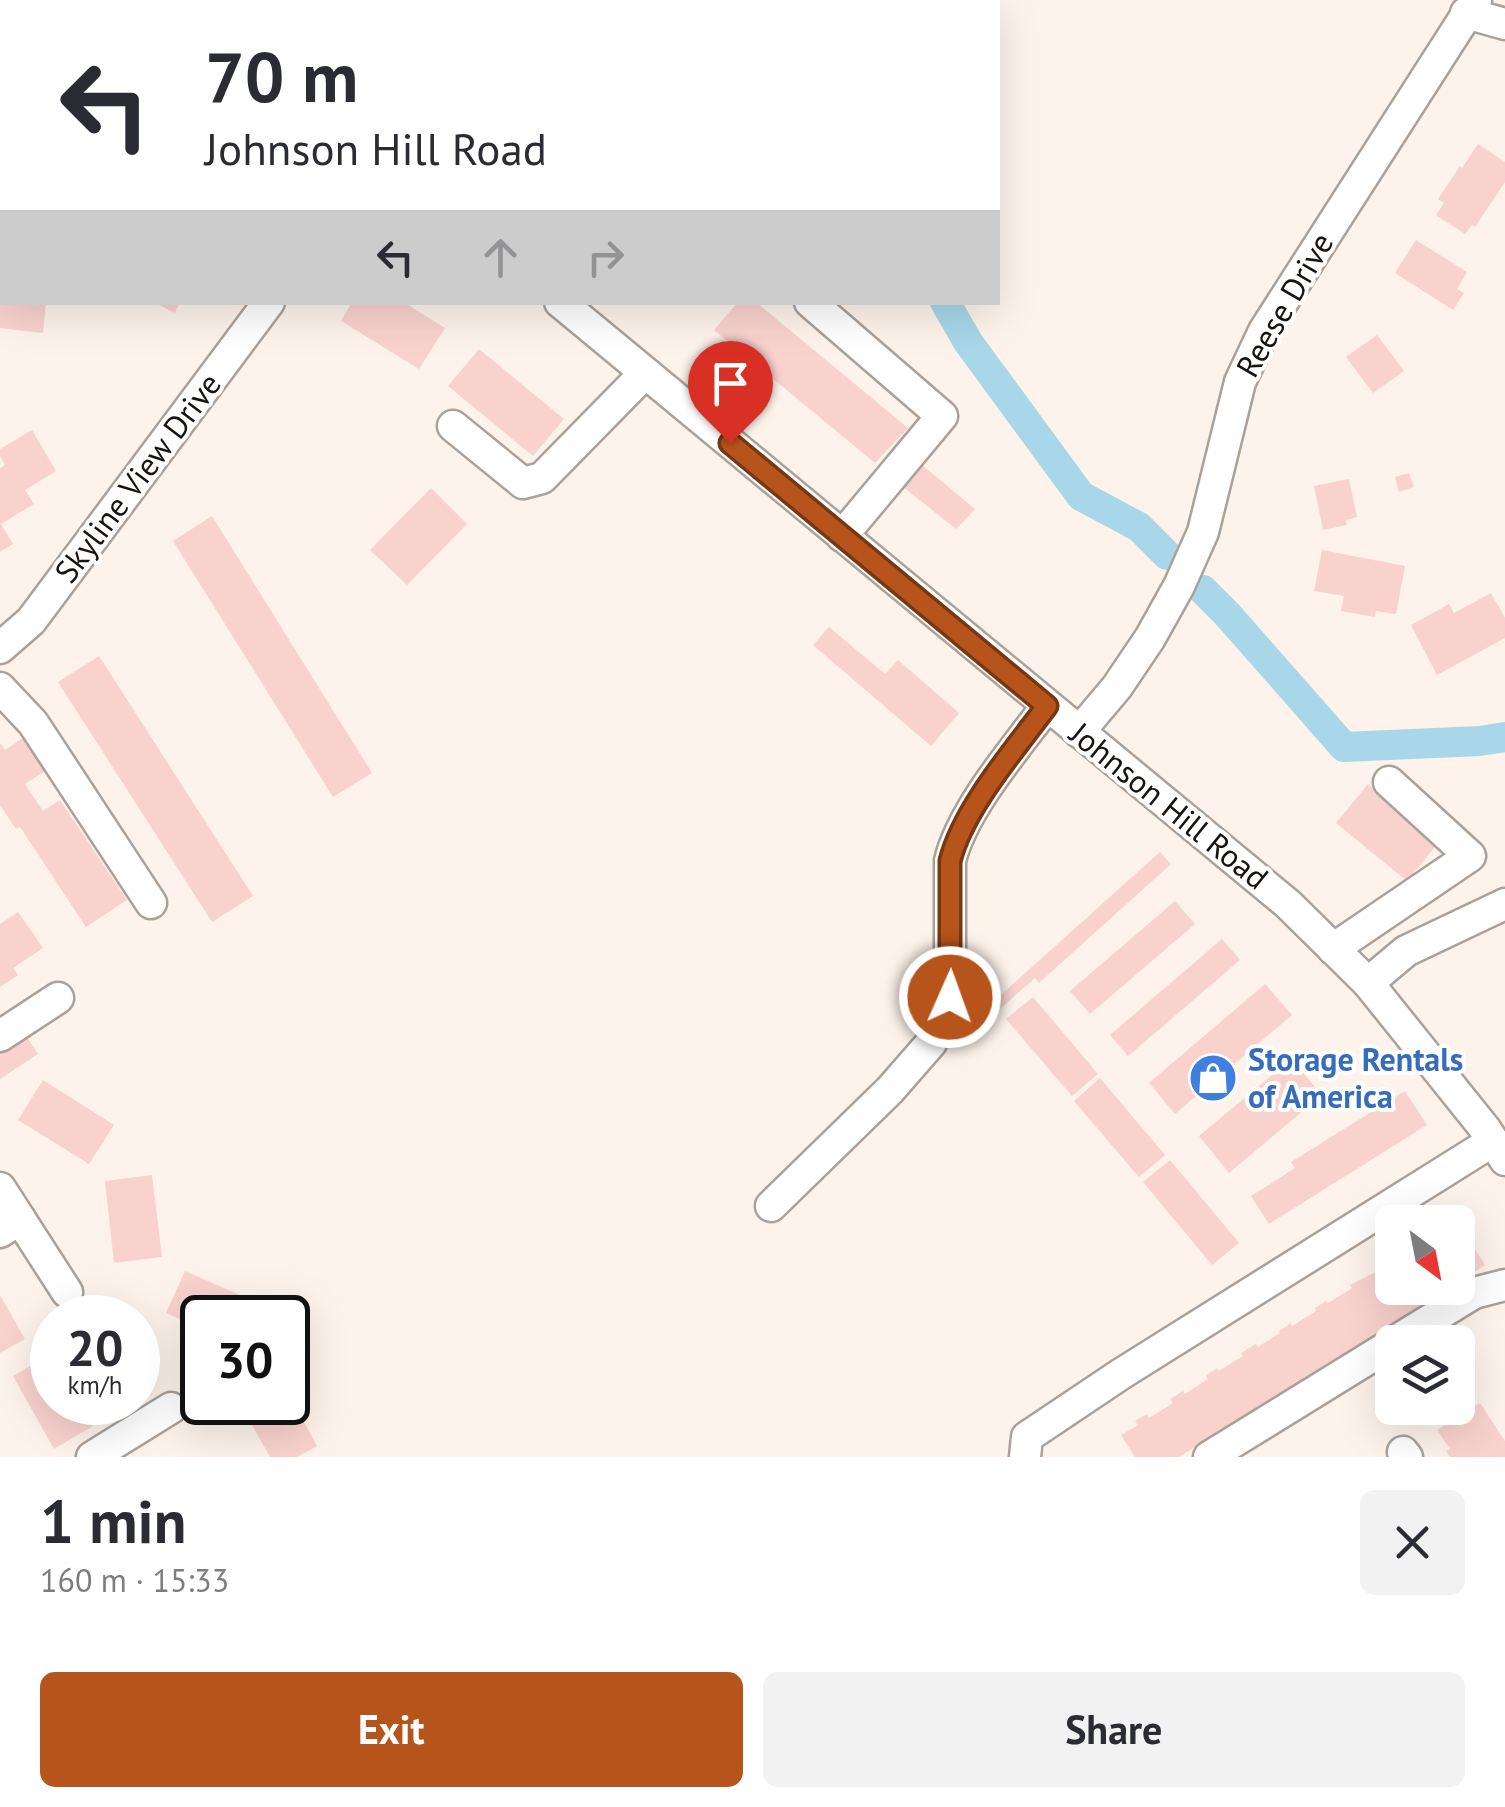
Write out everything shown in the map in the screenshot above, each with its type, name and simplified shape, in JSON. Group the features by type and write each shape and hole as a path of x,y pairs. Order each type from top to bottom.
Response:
{"street":[{"path":"1471,6 1505,24"},
{"name":"Reese Drive","path":"1079,732 1117,687 1179,586 1203,532 1240,382 1257,344 1471,6"},
{"name":"Skyline View Drive","path":"0,648 31,621 267,305"},
{"name":"Johnson Hill Road","path":"564,305 1288,904 1368,983 1497,1136"},
{"path":"813,305 942,416 842,536"},
{"path":"453,426 523,483 542,478 645,373"},
{"path":"0,688 33,723 151,904"},
{"path":"770,1206 890,1090 931,1043 950,997 950,861 955,842 991,783 1047,706"},
{"path":"1333,949 1470,856 1389,782"},
{"path":"1368,983 1406,951 1505,904"},
{"path":"0,1036 58,998"},
{"path":"1024,1457 1027,1437 1497,1136"},
{"path":"0,1188 10,1226 67,1292"},
{"path":"1423,1325 1474,1294 1505,1285"},
{"path":"1209,1457 1375,1355"},
{"path":"92,1457 171,1408"}],"building":[{"path":"1478,144 1505,162 1505,182 1475,227 1472,225 1465,234 1436,215 1444,203 1438,199"},
{"path":"1416,240 1467,272 1457,289 1464,293 1453,310 1395,273"},
{"path":"0,305 46,305 43,333 0,328"},
{"path":"159,305 179,305 175,313"},
{"path":"350,305 408,305 445,328 419,369 341,321"},
{"path":"735,305 760,305 908,428 875,463 714,330"},
{"path":"1377,335 1404,371 1373,393 1346,357"},
{"path":"479,349 564,419 533,456 448,386"},
{"path":"32,430 56,471 25,490 34,504 1,524 13,544 0,552 0,468 5,465 0,449"},
{"path":"916,460 975,509 956,529 897,482"},
{"path":"1409,473 1414,487 1399,492 1395,477"},
{"path":"1349,479 1357,517 1346,520 1347,525 1323,530 1314,486"},
{"path":"431,488 467,524 407,585 370,550"},
{"path":"212,516 372,773 333,797 173,541"},
{"path":"1322,550 1405,566 1396,614 1376,611 1375,617 1341,611 1344,596 1314,591"},
{"path":"1491,593 1505,618 1505,638 1437,675 1411,625 1449,604 1454,613"},
{"path":"829,627 885,674 898,660 959,713 931,746 813,645"},
{"path":"99,656 253,896 212,922 58,682"},
{"path":"23,738 45,771 25,784 43,811 60,800 127,900 86,927 20,827 16,829 0,805 0,743 5,750"},
{"path":"1368,784 1439,842 1407,881 1336,823"},
{"path":"1160,852 1171,864 1039,983 1035,978 1000,1009 993,1002"},
{"path":"1175,901 1195,924 1090,1014 1070,991"},
{"path":"18,912 43,948 13,968 18,975 0,987 0,924"},
{"path":"1222,939 1240,960 1128,1056 1110,1035"},
{"path":"1265,984 1292,1015 1175,1114 1149,1083"},
{"path":"1033,997 1098,1074 1072,1096 1006,1019"},
{"path":"27,1037 38,1054 0,1079 0,1054"},
{"path":"1291,1059 1322,1095 1229,1173 1199,1136"},
{"path":"1100,1078 1165,1155 1139,1177 1074,1101"},
{"path":"43,1080 114,1125 89,1164 18,1120"},
{"path":"1405,1091 1427,1125 1269,1224 1251,1196 1295,1168 1291,1162"},
{"path":"1170,1160 1239,1243 1212,1265 1143,1182"},
{"path":"152,1175 162,1257 114,1263 105,1181"},
{"path":"1475,1249 1485,1265 1475,1272"},
{"path":"185,1271 240,1295 180,1295 180,1319 166,1313"},
{"path":"1375,1272 1375,1305 1423,1305 1391,1325 1375,1325 1375,1335 1179,1457 1135,1457 1121,1435 1138,1425 1135,1421 1147,1414 1149,1418 1173,1403 1170,1399 1183,1391 1185,1394 1217,1368 1219,1371 1243,1356 1241,1353 1256,1344 1258,1347 1291,1323 1292,1326 1352,1288 1350,1285"},
{"path":"0,1295 25,1339 0,1353"},
{"path":"30,1366 30,1406 13,1376"},
{"path":"1480,1403 1505,1441 1505,1457 1450,1457 1446,1451 1450,1449 1437,1430 1445,1425 1475,1425 1475,1406"},
{"path":"41,1425 92,1425 93,1426 54,1449"},
{"path":"252,1425 306,1425 317,1446 297,1457 270,1457"}],"waterway":[{"path":"947,305 968,342 1081,496 1139,527 1167,555"},
{"path":"1203,590 1344,747 1505,737"}],"place":[{"name":"Storage Rentals of America","path":"1213,1078"}],"route":[{"path":"730,443 1047,706 991,783 955,842 950,861 950,997"}]}
